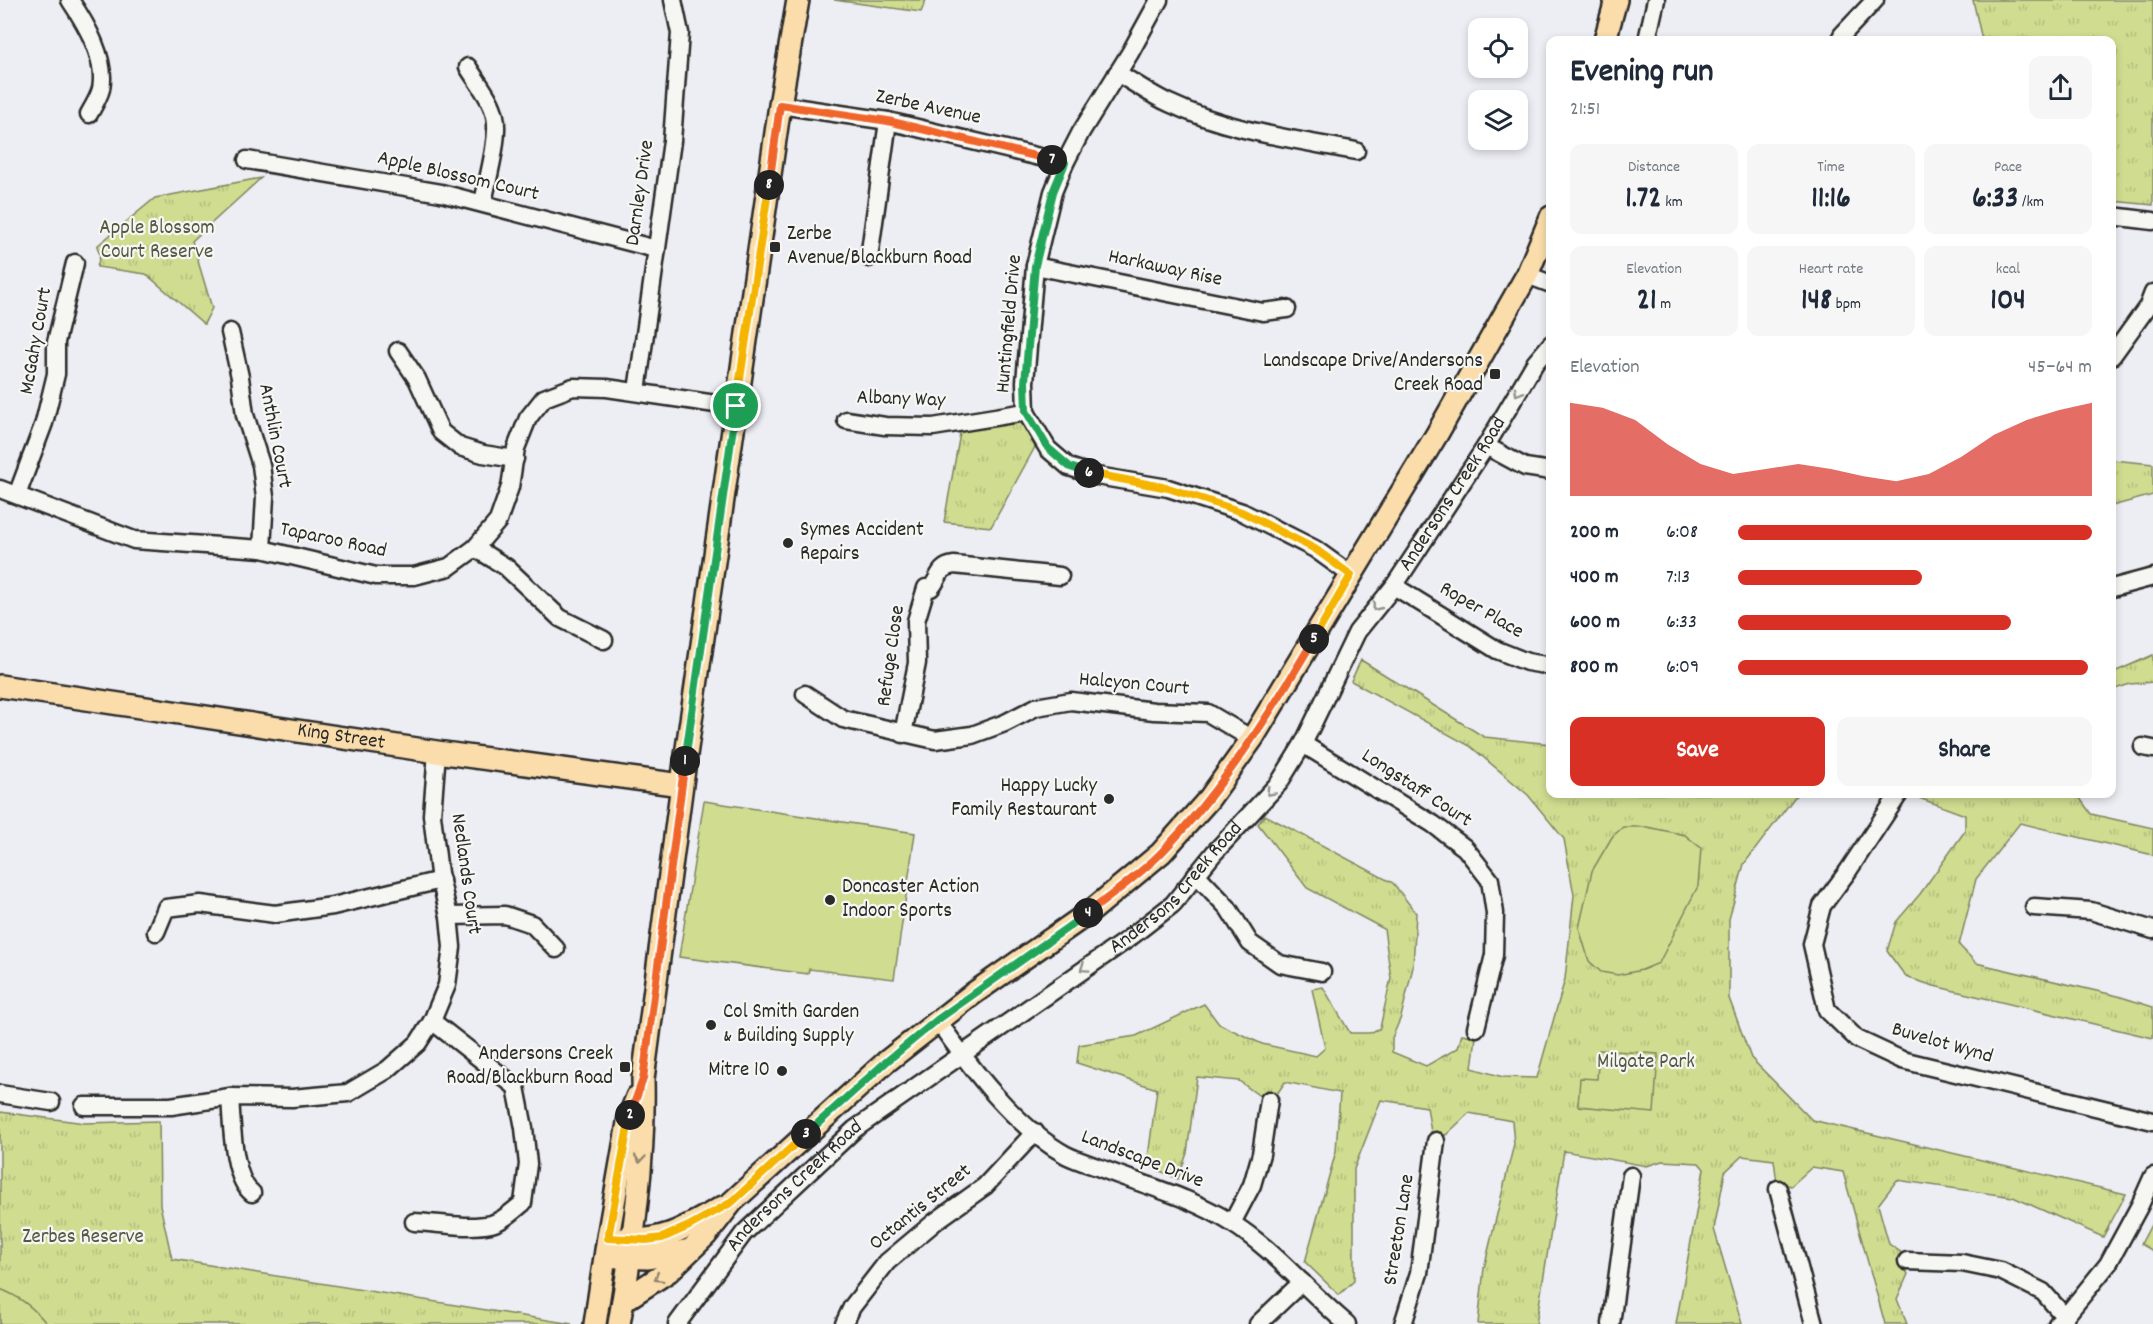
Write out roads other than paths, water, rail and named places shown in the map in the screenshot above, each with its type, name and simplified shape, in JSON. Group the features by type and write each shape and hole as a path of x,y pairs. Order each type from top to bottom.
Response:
{"main road":[{"path":"619,1324 631,1249 644,1118 643,1079 681,785 780,105 798,0"},
{"path":"1606,36 1616,0"},
{"name":"Andersons Creek Road","path":"631,1249 648,1258 690,1250 706,1235 732,1202 886,1062 937,1020 1090,912 1161,853 1209,798 1252,739 1437,434 1527,275 1546,229"},
{"name":"King Street","path":"0,686 437,752 681,785"},
{"path":"595,1324 630,1117 643,1079"},
{"name":"Andersons Creek Road","path":"605,1255 631,1249 676,1233 732,1202"},
{"path":"623,1301 669,1271 690,1250"}],"street":[{"path":"70,0 83,20 96,48 101,69 101,89 89,114"},
{"name":"Darnley Drive","path":"637,391 672,141 680,33 673,0"},
{"path":"1648,36 1656,0"},
{"path":"1842,36 1875,0"},
{"name":"Huntingfield Drive","path":"1152,2 1118,73 1081,132 1053,192 1035,266 1025,382 1026,411 1048,448 1070,467 1097,476 1168,488 1242,512 1315,549 1351,575"},
{"path":"468,67 490,102 496,117 496,133 483,203"},
{"path":"1118,73 1169,103 1217,122 1264,134 1356,151"},
{"name":"Zerbe Avenue","path":"780,105 888,121 1065,163"},
{"path":"869,258 888,121"},
{"name":"Apple Blossom Court","path":"247,160 402,185 483,203 656,249"},
{"path":"2116,216 2153,221"},
{"name":"McGahy Court","path":"17,495 44,423 56,374 56,342 75,263"},
{"name":"Harkaway Rise","path":"1035,266 1263,312 1287,309"},
{"path":"1527,275 1546,282"},
{"path":"2116,350 2148,306 2153,293"},
{"name":"Anthlin Court","path":"230,332 245,414 261,465 264,497 262,549"},
{"name":"Andersons Creek Road","path":"677,1324 744,1233 855,1129 1128,939 1173,904 1196,874 1279,783 1303,744 1357,632 1394,586 1486,446 1535,363 1546,350"},
{"path":"398,351 417,379 441,432 460,447 483,454 514,459"},
{"name":"Taparoo Road","path":"0,489 134,540 262,549 376,576 414,576 449,567 475,548 498,521 510,487 516,448 528,418 544,398 573,387 637,391 736,406"},
{"name":"Albany Way","path":"846,420 885,426 933,427 1026,411"},
{"path":"1486,446 1525,467 1546,470"},
{"path":"475,548 506,567 560,618 604,640"},
{"name":"Refuge Close","path":"903,734 917,663 916,621 926,588 932,588 940,570 954,565 1060,576"},
{"path":"2116,587 2153,576"},
{"name":"Roper Place","path":"1394,586 1497,651 1527,662 1546,665"},
{"name":"Halcyon Court","path":"805,694 843,719 935,740 972,735 1005,723 1036,707 1071,701 1154,711 1208,713 1252,739"},
{"name":"Longstaff Court","path":"1303,744 1441,830 1465,848 1490,880 1495,913 1494,955 1476,1028"},
{"name":"Nedlands Court","path":"84,1106 171,1106 230,1097 292,1098 348,1093 387,1071 418,1043 432,1021 447,985 452,947 432,815 437,752"},
{"name":"Buvelot Wynd","path":"1896,798 1822,906 1812,944 1827,1010 1857,1039 1902,1060 2153,1120"},
{"path":"1196,874 1228,908 1250,943 1280,964 1322,972"},
{"path":"156,932 166,908 200,904 275,914 333,906 441,880"},
{"path":"2034,907 2091,911 2153,930"},
{"path":"449,916 505,915 532,924 556,949"},
{"name":"Landscape Drive","path":"937,1020 960,1054 1005,1106 1066,1155 1207,1208 1232,1223 1302,1282 1326,1307 1347,1324"},
{"path":"414,1222 492,1224 506,1217 523,1203 528,1164 516,1087 432,1021"},
{"path":"0,1094 51,1102"},
{"path":"230,1097 236,1164 248,1190 252,1193"},
{"path":"1232,1223 1252,1185 1261,1154 1269,1100"},
{"name":"Octantis Street","path":"844,1324 852,1307 887,1262 936,1221 986,1186 1035,1132"},
{"name":"Streeton Lane","path":"1403,1324 1419,1273 1436,1141"},
{"path":"1611,1324 1631,1176"},
{"path":"1907,1261 1962,1263 2001,1271 2043,1292 2061,1320 2108,1264 2153,1176"},
{"path":"1778,1189 1814,1324"},
{"path":"1258,1324 1302,1282"}],"place":[{"name":"Zerbe Avenue/Blackburn Road","path":"775,247"},
{"name":"Landscape Drive/Andersons Creek Road","path":"1495,374"},
{"name":"Symes Accident Repairs","path":"788,543"},
{"name":"Happy Lucky Family Restaurant","path":"1109,799"},
{"name":"Doncaster Action Indoor Sports","path":"830,900"},
{"name":"Col Smith Garden & Building Supply","path":"711,1025"},
{"name":"Andersons Creek Road/Blackburn Road","path":"625,1067"},
{"name":"Mitre 10","path":"782,1071"}],"park label":[{"name":"Apple Blossom Court Reserve","path":"157,241"},
{"name":"Milgate Park","path":"1646,1063"},
{"name":"Zerbes Reserve","path":"83,1238"}]}
